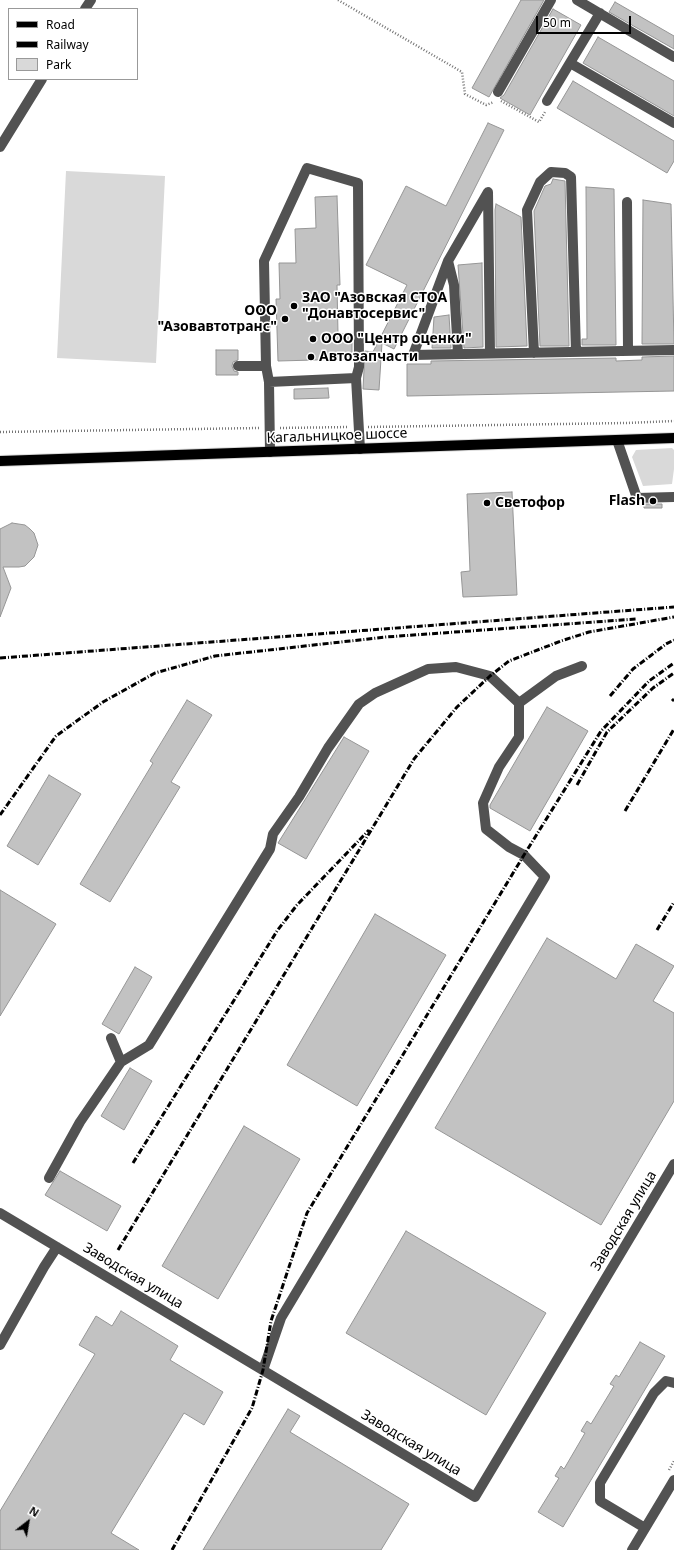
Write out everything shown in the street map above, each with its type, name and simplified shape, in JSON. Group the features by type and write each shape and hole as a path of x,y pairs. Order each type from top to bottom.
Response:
{"main road":[{"name":"Кагальницкое шоссе","path":"0,461 674,438"}],"street":[{"path":"498,92 551,0"},
{"path":"577,0 674,57"},
{"path":"547,101 600,13"},
{"path":"570,62 674,123"},
{"path":"0,147 41,80"},
{"path":"270,452 269,382 266,366 264,261 307,168 358,183 359,368 356,378 360,449"},
{"path":"534,353 527,210 540,182 552,172 565,173 571,177 576,352"},
{"path":"490,353 488,192 448,262 413,355 674,350"},
{"path":"627,202 628,351"},
{"path":"448,262 454,285 458,354"},
{"path":"238,366 266,366"},
{"path":"269,382 356,378"},
{"path":"617,440 637,498 674,496"},
{"path":"519,702 556,676 582,666"},
{"path":"49,1178 80,1122 121,1062 149,1045 270,849 273,834 299,797 328,748 359,704 375,693 428,669 456,667 490,676 519,702 519,737 499,768 483,803 486,829 509,847 524,855 545,876 281,1318 263,1370"},
{"path":"111,1038 121,1062"},
{"name":"Заводская улица","path":"0,1213 474,1497 674,1164"},
{"path":"0,1345 57,1247"},
{"path":"645,1528 600,1501 600,1482 654,1393 666,1381 674,1383"},
{"path":"632,1550 674,1480"}],"path":[{"path":"338,0 462,72 465,94 486,105 499,100 539,122 547,108 547,101"},
{"path":"0,432 626,423 674,421"}],"green space":[{"path":"66,171 165,176 156,363 57,358"},
{"path":"672,448 674,450 674,469 672,484 643,486 632,457 636,450"}],"building":[{"path":"521,0 544,0 489,97 472,88"},
{"path":"615,2 674,36 674,49 609,12"},
{"path":"553,9 581,25 530,115 500,98 504,95"},
{"path":"598,37 674,81 674,116 583,63"},
{"path":"573,81 674,141 674,161 667,173 557,108"},
{"path":"488,123 504,130 394,349 382,343 379,390 363,389 365,351 373,352 407,285 366,265 406,186 446,206"},
{"path":"553,179 565,181 569,346 540,346 534,211 545,186 551,184"},
{"path":"586,187 614,189 616,345 582,345 582,339 587,339"},
{"path":"337,196 340,285 337,285 338,334 352,334 352,359 278,361 276,299 280,299 279,263 296,263 295,229 316,228 315,197"},
{"path":"643,200 671,204 674,344 642,344"},
{"path":"496,204 521,217 527,346 496,347"},
{"path":"482,263 483,347 464,348 458,265"},
{"path":"449,315 451,348 432,348 434,317"},
{"path":"216,350 238,350 238,360 233,362 232,366 234,371 238,372 238,375 216,375"},
{"path":"674,356 674,391 407,396 407,364 431,364 431,361 616,358 616,361 642,360 642,357"},
{"path":"328,388 329,398 294,399 294,389"},
{"path":"512,492 517,595 463,597 461,572 470,571 467,494"},
{"path":"644,504 662,504 662,508 644,508"},
{"path":"12,523 25,525 30,529 34,533 38,545 34,557 25,566 3,567 11,588 0,617 0,529"},
{"path":"187,700 212,715 171,782 180,787 110,902 80,884 153,763 150,761"},
{"path":"547,707 588,731 530,831 490,808 490,805"},
{"path":"344,737 369,751 306,859 278,843"},
{"path":"49,775 81,794 38,865 7,846"},
{"path":"0,890 56,924 0,1016"},
{"path":"375,914 446,955 357,1106 287,1065"},
{"path":"547,938 616,979 636,944 674,966 653,1001 674,1013 674,1101 601,1225 435,1128"},
{"path":"135,967 152,977 119,1034 102,1024"},
{"path":"130,1068 152,1081 124,1130 101,1116"},
{"path":"244,1126 300,1159 218,1299 162,1266"},
{"path":"60,1171 121,1206 107,1231 45,1195"},
{"path":"406,1231 546,1313 486,1415 346,1333"},
{"path":"121,1311 178,1346 170,1360 223,1392 204,1425 184,1413 111,1533 139,1550 0,1550 0,1511 95,1354 79,1345 96,1316 112,1326"},
{"path":"640,1342 665,1356 563,1527 538,1512 559,1478 555,1476 561,1466 564,1469 585,1433 581,1431 587,1421 591,1424 614,1386 610,1384 616,1375 619,1377"},
{"path":"288,1409 300,1416 290,1432 409,1504 381,1550 203,1550"}],"railway":[{"path":"0,658 674,607"},
{"path":"118,1250 414,759 457,707 490,676 509,661 589,632 674,617"},
{"path":"0,815 56,736 103,702 155,673 215,656 386,637 636,619"},
{"path":"610,696 633,669 666,644 674,640"},
{"path":"172,1550 252,1408 263,1370 271,1321 307,1213 601,731 649,681 674,663"},
{"path":"577,785 607,732 653,688 674,673"},
{"path":"625,811 674,729"},
{"path":"133,1163 277,931 297,905 369,830"},
{"path":"657,930 674,902"}],"place":[{"name":"ЗАО \"Азовская СТОА \"Донавтосервис\"","path":"294,306"},
{"name":"ООО \"Азовавтотранс\"","path":"285,319"},
{"name":"ООО \"Центр оценки\"","path":"313,339"},
{"name":"Автозапчасти","path":"311,357"},
{"name":"Flash","path":"653,501"},
{"name":"Светофор","path":"487,503"}]}
